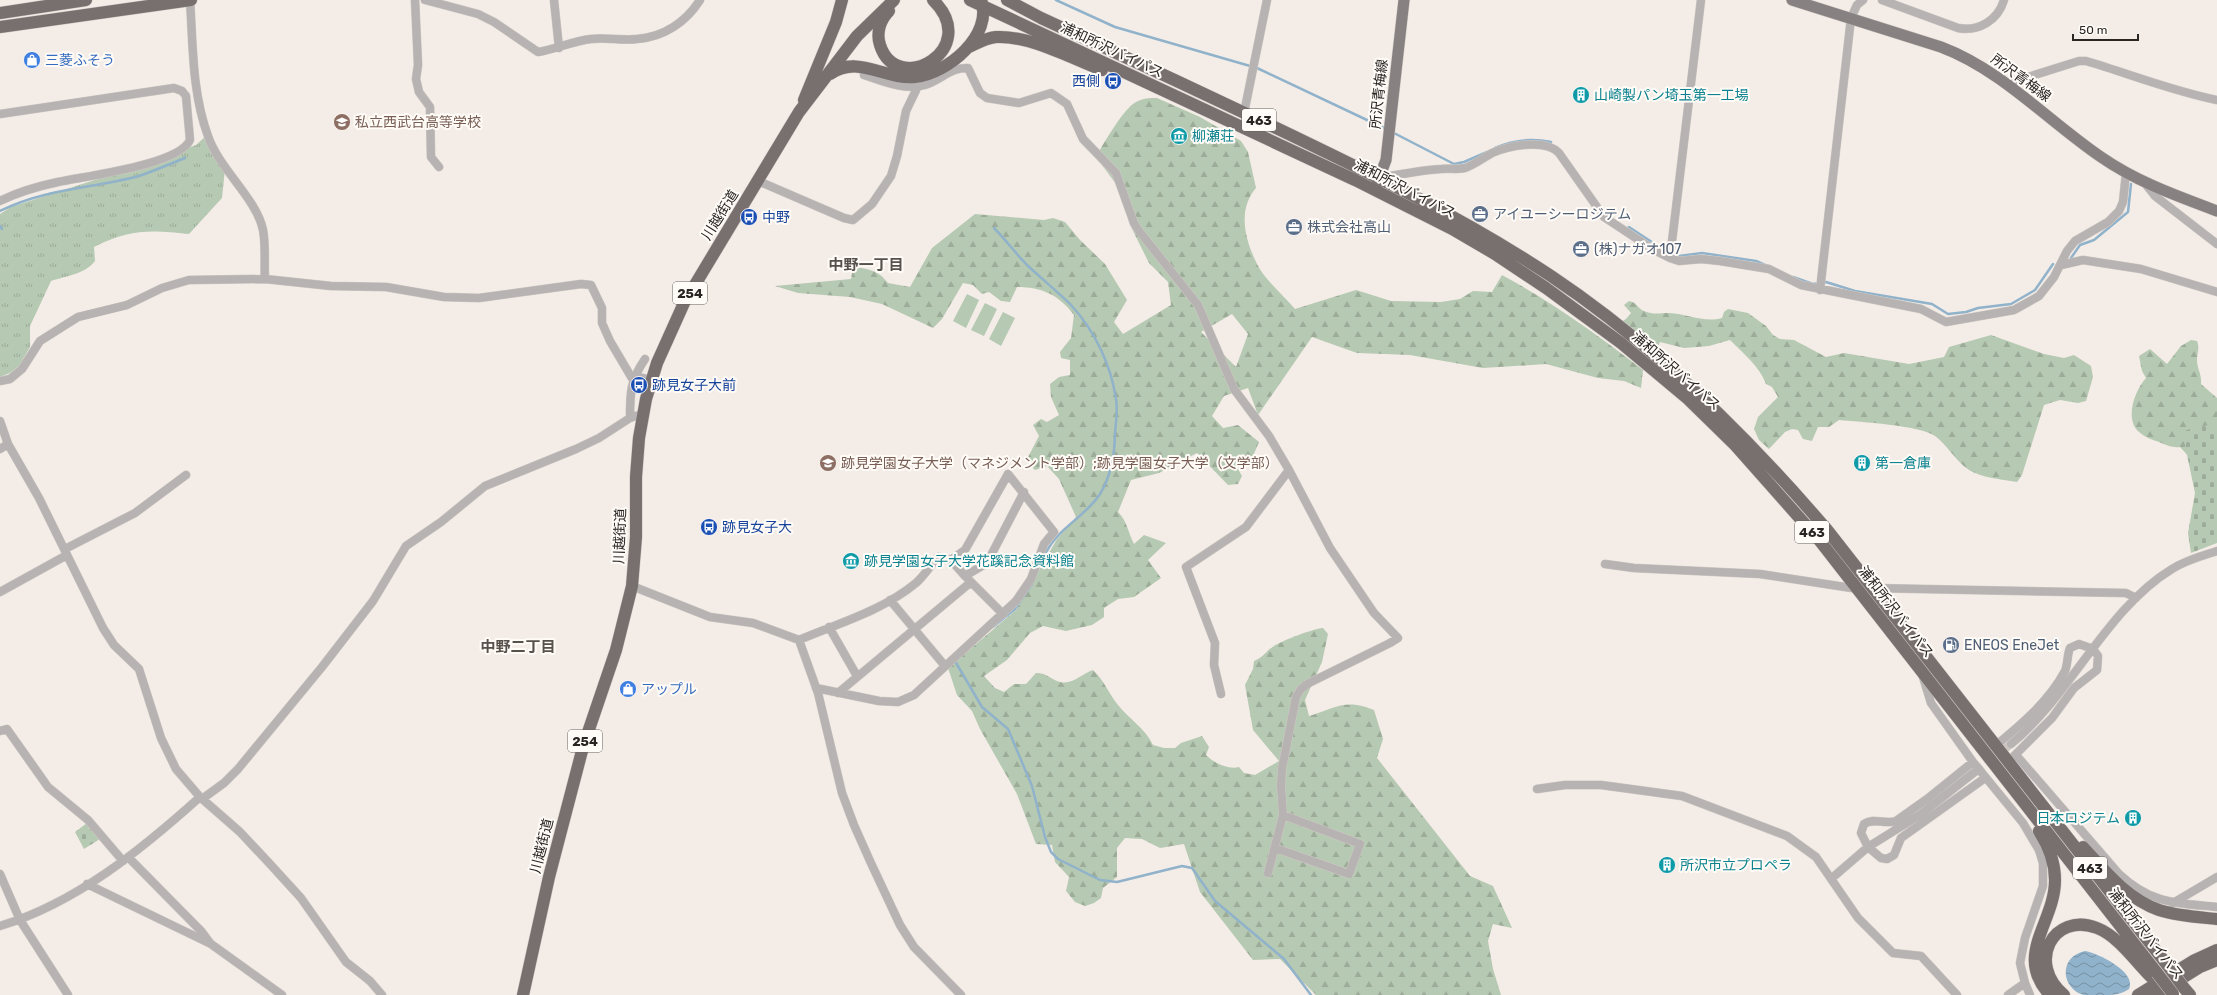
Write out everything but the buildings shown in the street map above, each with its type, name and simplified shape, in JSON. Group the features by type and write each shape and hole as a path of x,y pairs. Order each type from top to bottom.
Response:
{"highway":[{"path":"0,13 86,0"},
{"path":"0,27 190,0"},
{"path":"801,108 836,22 842,0"},
{"path":"895,0 881,22 878,39 886,57 898,65 910,68 923,66 935,59 943,51 948,40 949,28 946,17 933,0"},
{"name":"川越街道","path":"801,108 857,36 895,0"},
{"name":"川越街道","path":"525,993 550,877 583,747 616,650 632,586 636,537 636,477 642,414 651,380 664,344 681,309 801,108 840,49 895,0"},
{"name":"浦和所沢バイパス","path":"970,0 982,3 1374,189 1495,254 1588,317 1621,343 1688,399 1735,445 1774,488 1858,589 1920,668 2154,975 2178,993"},
{"name":"浦和所沢バイパス","path":"1008,0 1041,18 1138,62 1380,177 1493,239 1553,278 1636,340 1696,391 1782,477 1828,531 1995,746 2012,762 2168,966 2178,993"},
{"path":"1027,1 1138,62"},
{"path":"826,76 836,69 853,65 889,74 917,77 945,65 967,48 982,27 982,3"},
{"path":"967,48 995,38 1020,40 1041,46 1189,102"},
{"path":"1962,722 2038,829 2050,854 2055,874 2054,890 2034,958 2036,975 2050,995"},
{"path":"2012,762 2126,891 2158,910 2180,915 2217,919"},
{"path":"2064,995 2049,977 2046,969 2046,953 2053,938 2074,926 2090,926 2106,932 2154,975"},
{"path":"2138,995 2193,961 2217,950"},
{"path":"2155,995 2200,967 2217,960"}],"main road":[{"name":"所沢青梅線","path":"1374,189 1386,160 1404,0"},
{"name":"所沢青梅線","path":"1792,0 1953,52 1984,68 2101,157 2126,173 2144,182 2217,211"}],"street":[{"path":"190,0 195,74 200,107 207,135 225,169 258,216 263,230 265,279"},
{"path":"415,0 418,66 416,79 419,92 430,107 432,158 439,167"},
{"path":"425,0 478,14 494,22 538,52 591,39 637,39 654,35 666,31 687,19 700,0"},
{"path":"554,0 559,48"},
{"path":"1244,113 1266,0"},
{"path":"1670,258 1702,0"},
{"path":"1820,290 1851,18 1857,5 1863,0"},
{"path":"1882,0 1963,29 1978,27 1988,22 1997,15 2004,0"},
{"path":"2006,84 2079,61 2086,61 2138,77 2173,90 2217,100"},
{"path":"864,75 897,85 918,86 938,79 957,68 968,68 980,93 987,98 1019,103 1051,93 1067,104 1082,139 1116,173 1134,223 1139,231 1198,305 1230,382 1269,436 1289,470 1330,548 1374,614 1398,638 1301,689 1296,697 1282,769 1281,786 1283,815 1268,873"},
{"path":"758,181 844,218 853,220 872,204 890,176 898,156 906,111 918,86"},
{"path":"0,114 174,88 182,91 186,96 190,140 188,145 179,152 138,166 58,182 15,194 0,201"},
{"path":"1380,177 1440,169 1465,168 1493,153 1509,148 1540,145 1548,146 1554,148 1559,153 1604,217 1654,250 1670,258 1679,261 1701,259 1752,265 1769,269 1801,285 1820,290 1921,309 1946,322 2014,310 2039,296 2061,265 2067,250 2075,241 2108,222 2119,211 2123,202 2126,173"},
{"path":"2144,182 2155,196 2217,244"},
{"path":"2061,265 2083,260 2141,269 2217,292"},
{"path":"0,381 10,379 22,369 40,341 78,317 127,305 162,288 189,280 265,279 331,286 386,287 444,297 479,298 581,284 591,285 602,308 602,323 610,341 634,378"},
{"path":"630,418 630,389 634,378 645,359"},
{"path":"634,378 651,380"},
{"path":"0,926 20,920 46,909 87,884 150,841 201,798 224,783 238,769 322,667 373,601 406,546 441,522 485,486 576,449 599,438 630,418 642,414"},
{"path":"0,421 8,444 66,552 103,628 114,645 139,669 161,738 176,769 201,798 240,832 301,898 346,962 370,982 382,995"},
{"path":"0,449 8,444"},
{"path":"1221,694 1214,665 1215,643 1186,567 1246,528 1289,470"},
{"path":"816,688 879,701 898,702 914,695 1016,601 1031,579 1044,544 1054,532 1024,492 1008,474 965,550 951,560"},
{"path":"0,592 135,513 186,475"},
{"path":"838,693 914,630 987,563 1024,492"},
{"path":"2011,744 2040,718 2093,649 2136,598 2172,568 2217,550"},
{"path":"632,586 710,617 752,623 799,640 829,627 860,617 890,600 916,582 938,557 951,560 1002,614"},
{"path":"1606,564 1634,568 1760,574 1858,589"},
{"path":"1872,588 2126,593 2136,598"},
{"path":"890,600 945,666"},
{"path":"829,627 857,676"},
{"path":"799,640 816,688 842,793 854,826 900,925 914,947 961,995"},
{"path":"1995,746 2027,718 2053,688 2066,669 2070,648 2079,644 2093,649 2098,656 2097,670 2074,688 2047,723 2012,762 2119,874 2136,889 2147,895 2173,903 2217,907"},
{"path":"1920,668 1931,703 1973,762 2032,837 2043,863 2043,886 2026,938 2020,963 2030,995"},
{"path":"0,730 7,729 48,787 88,820 125,859 201,931 211,944"},
{"path":"1973,762 1931,796 1896,821 1890,823 1873,821 1864,824 1862,833 1868,847 1881,858 1891,858 1894,855 1901,838 1986,778"},
{"path":"1832,878 1868,847 1921,814 1976,771"},
{"path":"1537,789 1565,785 1601,784 1682,796 1797,842 1816,857 1832,878 1858,918 1887,948 1893,953 1921,956 1956,995"},
{"path":"1275,848 1349,874 1360,844 1283,815"},
{"path":"0,874 20,920 68,995"},
{"path":"2173,903 2217,877"},
{"path":"87,884 211,944 282,995"},
{"path":"2008,995 2025,983"}],"green space":[{"path":"1146,98 1157,98 1200,117 1241,141 1248,152 1256,188 1246,206 1245,225 1249,245 1264,276 1295,309 1356,290 1391,301 1441,302 1460,299 1473,291 1492,292 1502,275 1539,296 1609,344 1643,370 1641,388 1624,381 1598,378 1546,364 1483,368 1410,355 1357,353 1312,337 1258,415 1248,388 1224,396 1212,416 1223,428 1238,425 1259,442 1253,456 1238,469 1242,476 1238,484 1228,485 1197,453 1159,473 1131,480 1118,512 1125,523 1134,544 1144,535 1166,543 1148,560 1161,578 1134,597 1118,599 1104,608 1104,617 1092,625 1066,631 1043,626 1030,633 1007,660 984,676 995,688 1004,692 1014,684 1026,684 1036,673 1043,674 1056,681 1065,683 1073,681 1093,670 1122,710 1146,734 1153,745 1164,748 1175,748 1181,743 1202,736 1209,747 1206,755 1209,758 1226,767 1239,767 1244,773 1255,775 1279,761 1253,730 1245,685 1253,669 1254,661 1260,658 1271,648 1291,638 1323,628 1328,634 1322,662 1305,700 1309,716 1334,707 1348,705 1364,706 1374,710 1383,739 1377,758 1470,876 1493,886 1512,928 1493,924 1488,941 1493,969 1501,995 1316,995 1280,959 1253,960 1200,892 1184,844 1160,848 1142,839 1125,838 1117,848 1117,877 1103,888 1101,898 1094,903 1085,906 1075,902 1066,891 1069,877 1055,862 1052,845 1036,844 1017,794 980,729 972,711 957,695 948,668 1016,610 1057,539 1076,517 1059,479 1047,466 1035,470 1026,461 1039,436 1033,425 1041,419 1047,422 1059,415 1051,397 1050,384 1059,377 1070,375 1070,360 1061,358 1060,352 1071,338 1074,315 1056,297 1042,291 1026,287 1017,287 1010,302 1001,301 989,292 982,294 973,285 963,283 942,319 933,328 882,304 850,297 798,293 775,286 851,279 853,267 873,271 881,275 888,283 910,287 932,248 975,214 1044,220 1053,218 1065,222 1080,240 1105,264 1127,300 1114,322 1123,334 1171,305 1168,282 1149,263 1130,225 1119,188 1096,157 1114,127 1131,106","holes":["1232,314 1248,334 1236,367 1201,332"]},
{"path":"207,135 225,169 222,198 189,234 140,232 107,241 94,247 95,261 86,269 81,272 51,281 30,326 30,347 19,366 10,373 0,377 0,214 11,207 138,166 196,145"},
{"path":"967,294 979,300 966,328 953,321"},
{"path":"1629,301 1647,312 1669,313 1702,319 1722,318 1724,312 1728,309 1748,313 1766,326 1773,335 1780,339 1794,340 1826,357 1844,353 1909,364 1944,357 1949,347 1991,335 2044,354 2064,358 2074,355 2091,366 2093,377 2086,401 2078,403 2060,400 2044,405 2022,475 2017,482 1990,478 1976,474 1965,467 1935,436 1916,429 1889,425 1839,420 1829,427 1818,427 1812,441 1803,439 1798,430 1792,429 1785,432 1769,449 1759,440 1754,429 1758,417 1778,397 1772,387 1766,384 1760,372 1751,360 1730,340 1709,346 1684,348 1660,342 1657,349 1649,349 1619,323 1626,319 1631,313 1624,305"},
{"path":"985,303 997,309 984,336 971,330"},
{"path":"1003,312 1015,318 1001,346 989,339"},
{"path":"2191,340 2197,341 2198,344 2197,363 2201,377 2201,384 2217,398 2217,455 2190,458 2180,447 2167,445 2149,438 2139,432 2132,420 2132,412 2135,397 2146,378 2142,371 2139,356 2150,349 2167,364 2181,346"},
{"path":"2217,423 2217,543 2191,553 2188,533 2195,493 2182,431"},
{"path":"87,823 100,839 84,849 75,832"}],"water":[{"path":"2085,951 2107,959 2122,970 2130,983 2129,989 2119,994 2084,995 2071,987 2067,980 2067,966 2076,954"}],"waterway":[{"path":"1056,0 1115,27 1257,68 1386,129"},
{"path":"1392,132 1454,164 1464,162 1487,152"},
{"path":"1495,148 1523,140 1551,142"},
{"path":"0,211 17,203 52,193 139,176 185,158"},
{"path":"2071,258 2080,245 2094,240 2128,212 2131,184"},
{"path":"1629,227 1670,254 1679,256 1702,253 1756,261 1765,265"},
{"path":"994,228 1028,266 1080,315 1101,349 1114,386 1116,399 1117,416 1113,456 1110,472 1104,487 1086,511 1062,531 1055,539 1048,548 1043,559"},
{"path":"1793,277 1813,284 1826,282 1855,291 1932,304 1948,314 1966,312 1978,308 2011,304 2035,290 2053,264"},
{"path":"993,627 1015,609 1032,584"},
{"path":"955,661 982,707 1008,729 1032,786 1045,837 1051,852 1058,859 1100,880 1117,882 1182,866 1192,868 1215,901 1284,959 1311,995"}],"tunnel":[{"path":"1976,771 2011,744"}],"place":[{"name":"三菱ふそう","path":"32,60"},
{"name":"西側","path":"1113,81"},
{"name":"山崎製パン埼玉第一工場","path":"1581,95"},
{"name":"私立西武台高等学校","path":"342,122"},
{"name":"柳瀬荘","path":"1179,136"},
{"name":"アイユーシーロジテム","path":"1480,214"},
{"name":"中野","path":"749,217"},
{"name":"株式会社高山","path":"1294,227"},
{"name":"(株)ナガオ107","path":"1581,249"},
{"name":"跡見女子大前","path":"639,385"},
{"name":"跡見学園女子大学（マネジメント学部）;跡見学園女子大学（文学部）","path":"828,463"},
{"name":"第一倉庫","path":"1862,463"},
{"name":"跡見女子大","path":"709,527"},
{"name":"跡見学園女子大学花蹊記念資料館","path":"851,561"},
{"name":"ENEOS EneJet","path":"1951,645"},
{"name":"アップル","path":"628,689"},
{"name":"日本ロジテム","path":"2133,818"},
{"name":"所沢市立プロペラ","path":"1667,865"}],"district":[{"name":"中野一丁目","path":"866,265"},
{"name":"中野二丁目","path":"518,647"}]}
